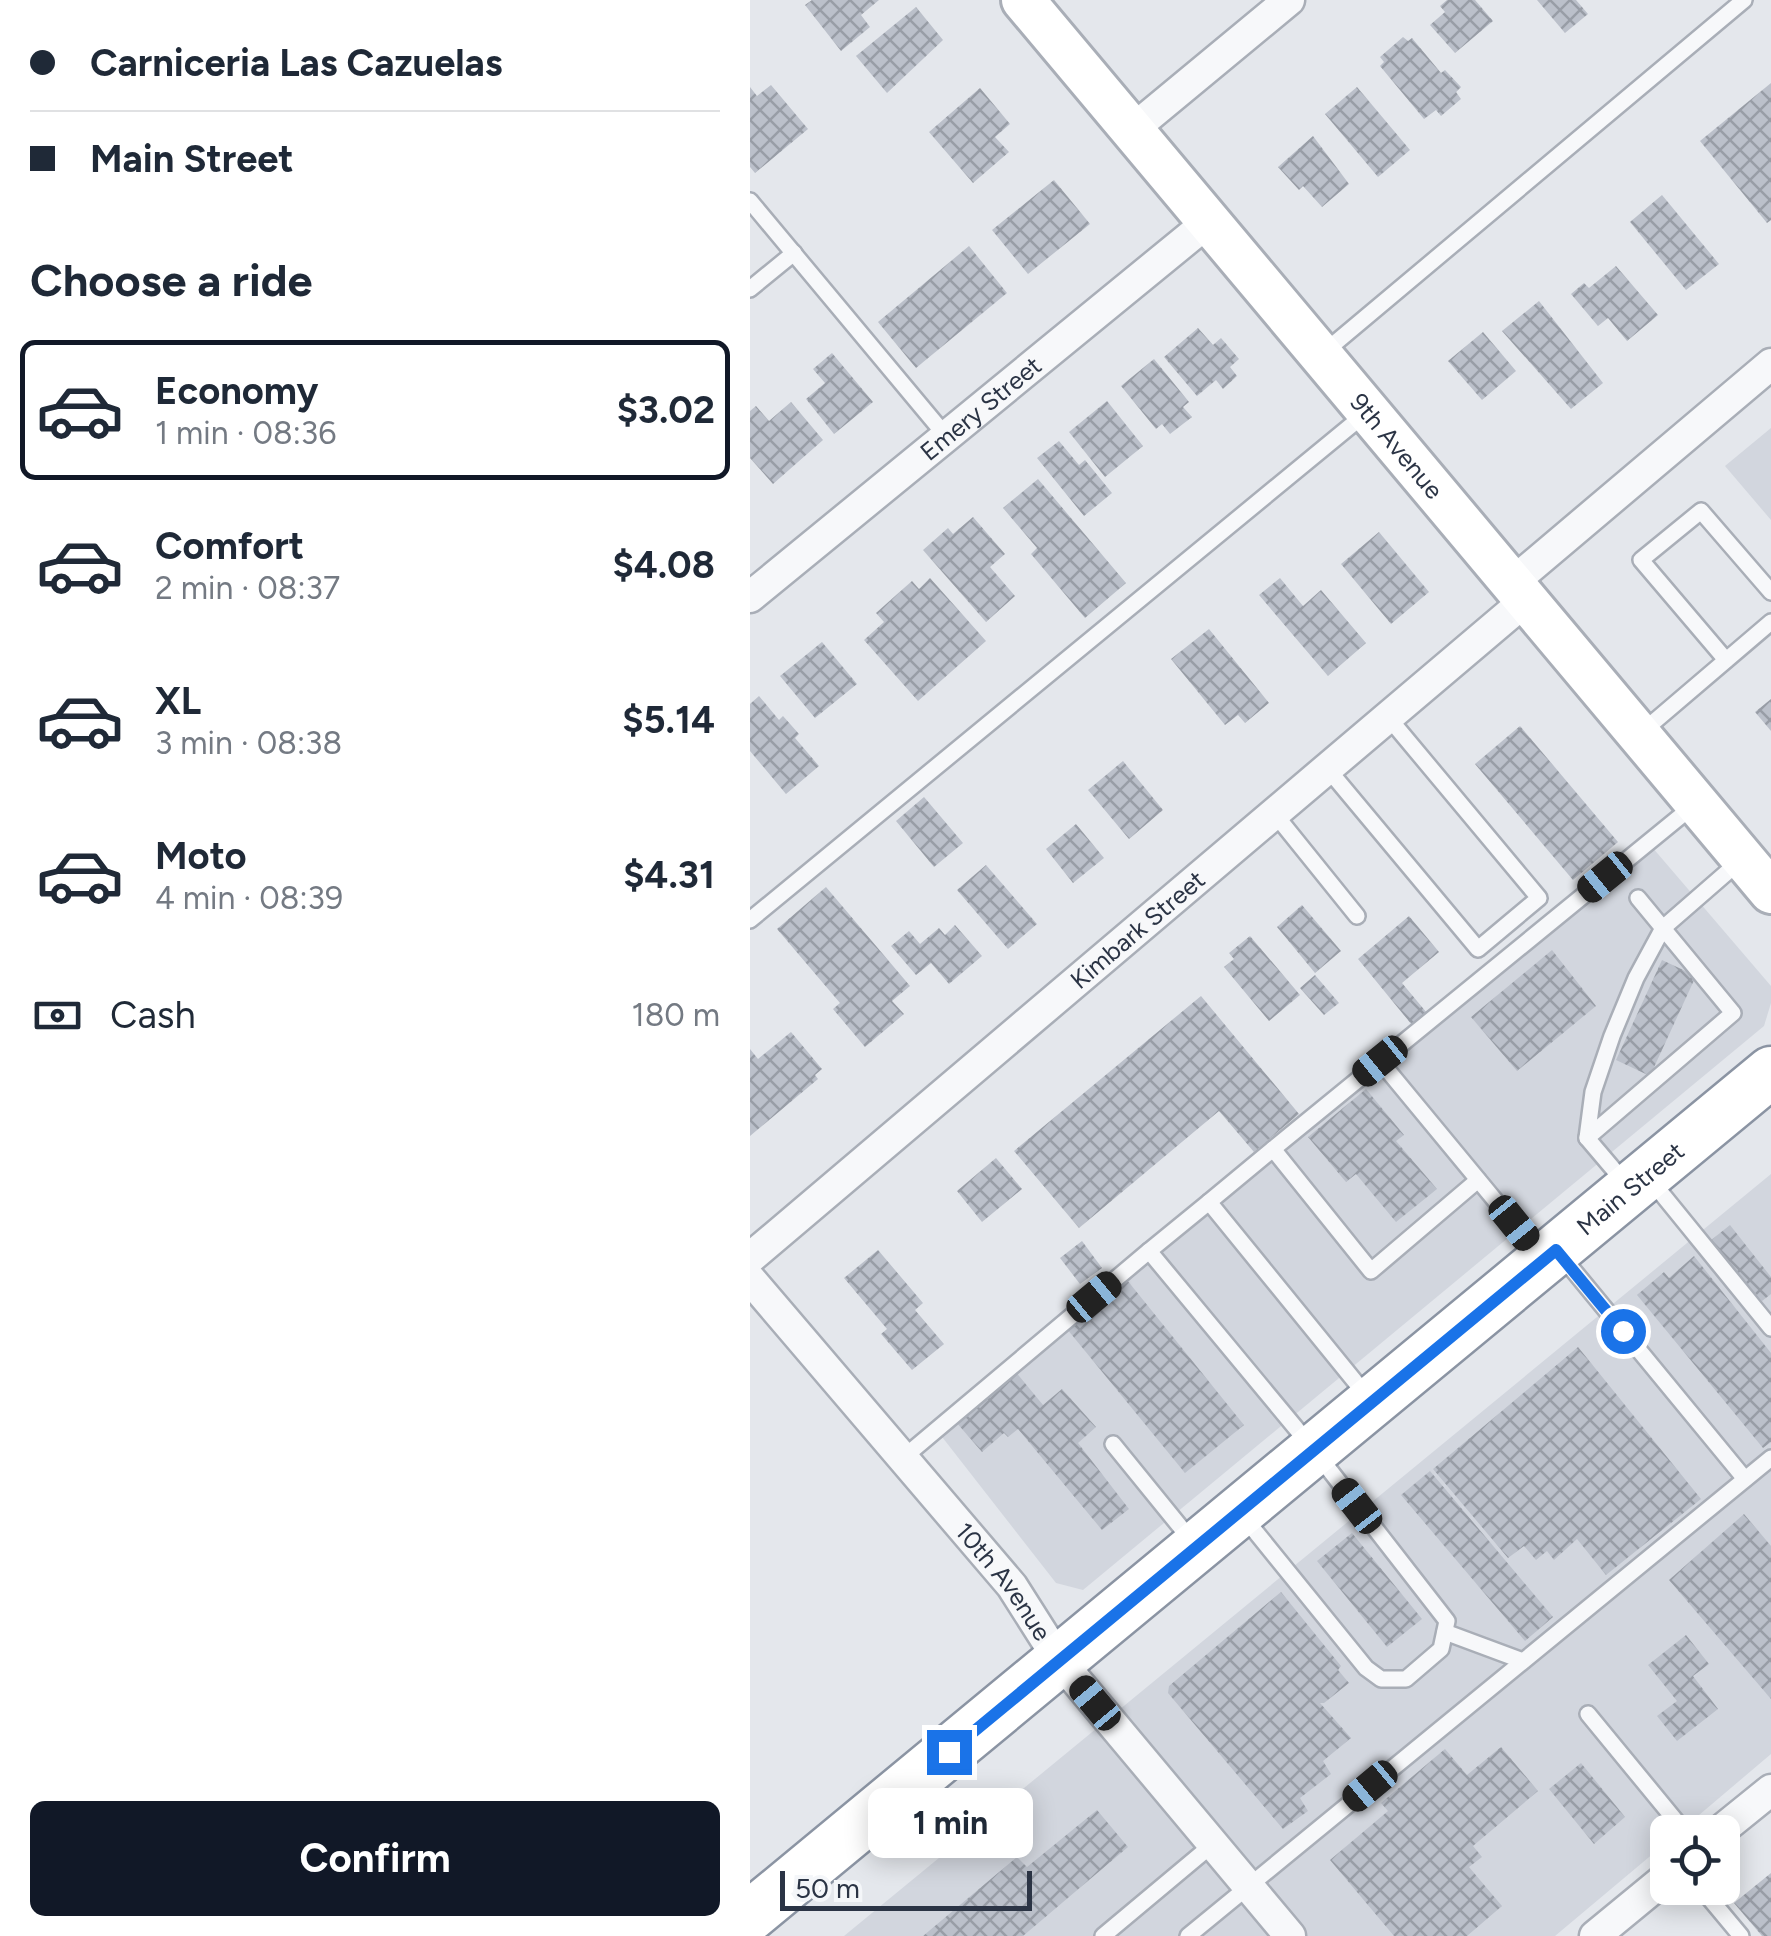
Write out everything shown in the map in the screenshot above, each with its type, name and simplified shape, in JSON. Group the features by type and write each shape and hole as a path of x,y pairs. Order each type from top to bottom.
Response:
{"highway":[{"name":"Main Street","path":"750,1916 1771,1072"}],"main road":[{"name":"9th Avenue","path":"1023,0 1771,892"}],"street":[{"path":"1132,130 1289,0"},
{"name":"Emery Street","path":"750,596 1208,222"},
{"name":"Kimbark Street","path":"750,1258 1388,718 1519,592 1771,364"},
{"name":"10th Avenue","path":"750,1279 1012,1586 1059,1660 1290,1936"},
{"path":"1740,1816 1771,1790"},
{"path":"1595,1936 1650,1891"}],"lane":[{"path":"1320,355 1744,0"},
{"path":"750,201 946,436"},
{"path":"750,289 794,254"},
{"path":"750,920 1368,412"},
{"path":"1726,660 1642,560 1701,511 1771,592"},
{"path":"1639,734 1771,622"},
{"path":"1327,768 1478,949 1539,898 1388,718"},
{"path":"903,1458 1272,1149 1696,803"},
{"path":"1274,813 1357,916"},
{"path":"1587,1138 1593,1092 1636,978 1664,928 1743,859"},
{"path":"1587,1138 1734,1013 1638,898"},
{"path":"1380,1061 1478,1180 1550,1255 1745,1479"},
{"path":"1587,1138 1638,1182 1771,1328"},
{"path":"1272,1149 1371,1270 1478,1180"},
{"path":"1209,1202 1372,1402"},
{"path":"1149,1251 1314,1450 1447,1621 1441,1648 1406,1679 1381,1679 1366,1668 1239,1512"},
{"path":"1113,1444 1197,1547"},
{"path":"1188,1936 1771,1458"},
{"path":"1445,1632 1522,1661"},
{"path":"1588,1714 1671,1815"},
{"path":"1103,1936 1213,1844"},
{"path":"1715,1905 1741,1936"}],"shaded area":[{"path":"1771,428 1771,520 1725,466"},
{"path":"1652,847 1771,986 1764,1026 1083,1590 1056,1583 939,1433 1107,1291"},
{"path":"1771,1174 1771,1754 1699,1815 1650,1815 1650,1856 1555,1936 844,1936"}],"building":[{"path":"812,0 879,0 861,15 870,27 841,51 805,5"},
{"path":"1447,0 1475,0 1493,21 1455,53 1430,25 1445,12 1440,6"},
{"path":"1537,0 1576,0 1588,14 1565,33"},
{"path":"916,7 943,40 887,93 856,56"},
{"path":"1403,37 1408,41 1412,38 1441,73 1445,70 1461,87 1456,92 1461,99 1441,116 1436,110 1424,119 1380,66 1384,62 1380,57"},
{"path":"1771,83 1771,220 1767,223 1700,141"},
{"path":"771,85 808,129 755,173 750,167 750,87 757,96"},
{"path":"1357,87 1410,150 1378,177 1325,114"},
{"path":"980,88 1010,124 995,137 1009,152 973,183 929,132"},
{"path":"1313,136 1349,184 1322,207 1278,167"},
{"path":"1054,180 1090,224 1028,274 992,230"},
{"path":"1662,195 1719,264 1686,290 1630,222"},
{"path":"969,246 1007,293 916,368 878,322"},
{"path":"1616,266 1658,315 1627,341 1608,318 1598,326 1571,294 1584,283 1589,288"},
{"path":"1539,301 1603,383 1571,409 1502,331"},
{"path":"1198,328 1213,345 1221,338 1239,359 1230,367 1237,376 1223,389 1216,380 1197,396 1164,357"},
{"path":"1483,332 1516,371 1482,400 1448,361"},
{"path":"832,353 873,402 834,434 806,399 825,383 813,369"},
{"path":"1154,359 1189,402 1183,407 1192,417 1170,434 1162,424 1156,429 1121,386"},
{"path":"1107,401 1143,446 1105,477 1069,432"},
{"path":"791,402 823,440 773,484 750,458 750,411 756,406 769,421"},
{"path":"1059,441 1079,465 1085,460 1112,493 1084,516 1037,458"},
{"path":"1038,479 1126,583 1085,618 1031,554 1037,548 1003,508"},
{"path":"973,517 1005,554 990,567 1015,596 986,622 923,550 948,528 953,534"},
{"path":"1379,532 1429,592 1391,624 1341,564"},
{"path":"930,578 986,641 918,701 864,640 884,622 876,613 912,581 919,589"},
{"path":"1280,578 1303,606 1321,590 1366,643 1328,676 1259,595"},
{"path":"1209,629 1269,703 1245,723 1238,715 1225,725 1171,659"},
{"path":"822,642 857,684 815,718 780,676"},
{"path":"759,696 779,720 783,716 799,734 795,738 819,766 786,794 750,751 750,704"},
{"path":"1771,699 1771,731 1755,712"},
{"path":"1520,726 1618,842 1573,880 1475,764"},
{"path":"1123,761 1163,810 1129,839 1088,790"},
{"path":"924,797 963,843 934,867 896,821"},
{"path":"1076,824 1104,858 1073,883 1046,849"},
{"path":"986,865 1037,924 1008,949 957,890"},
{"path":"826,887 910,986 892,1001 904,1014 865,1047 833,1009 840,1003 777,929"},
{"path":"1302,905 1341,951 1315,973 1277,927"},
{"path":"1409,916 1439,952 1402,983 1427,1013 1412,1025 1358,959"},
{"path":"955,925 982,956 949,984 931,963 916,975 891,946 909,931 920,944 939,928 945,935"},
{"path":"1250,936 1300,995 1269,1021 1224,967 1234,959 1229,953"},
{"path":"1552,950 1596,1006 1517,1071 1471,1017"},
{"path":"1662,960 1696,976 1650,1076 1616,1060"},
{"path":"1315,975 1339,1003 1324,1015 1300,988"},
{"path":"1201,996 1299,1114 1254,1152 1219,1111 1079,1228 1014,1151"},
{"path":"791,1032 822,1069 815,1075 818,1079 750,1136 750,1049 758,1059"},
{"path":"1366,1089 1404,1135 1396,1141 1437,1189 1396,1222 1356,1174 1346,1182 1308,1137"},
{"path":"996,1158 1022,1189 982,1222 957,1191"},
{"path":"1730,1225 1771,1277 1771,1294 1762,1301 1710,1241"},
{"path":"1082,1241 1102,1268 1080,1284 1060,1258"},
{"path":"878,1250 923,1303 915,1310 944,1344 912,1370 881,1334 887,1329 844,1278"},
{"path":"1694,1256 1771,1353 1771,1442 1763,1448 1637,1295 1664,1272 1669,1278"},
{"path":"1127,1280 1244,1425 1185,1473 1067,1329"},
{"path":"1578,1347 1701,1499 1606,1575 1577,1539 1554,1560 1547,1551 1536,1560 1524,1546 1508,1558 1433,1469"},
{"path":"1015,1371 1043,1405 1062,1389 1096,1427 1078,1443 1129,1509 1102,1530 1018,1429 1008,1437 1004,1433 982,1452 956,1422"},
{"path":"1430,1471 1553,1617 1525,1641 1401,1495"},
{"path":"1744,1514 1771,1546 1771,1699 1669,1580"},
{"path":"1352,1533 1422,1619 1387,1647 1317,1561"},
{"path":"1281,1592 1341,1666 1338,1670 1349,1683 1320,1703 1351,1738 1323,1761 1331,1774 1300,1798 1308,1811 1283,1829 1168,1693 1169,1686"},
{"path":"1686,1635 1709,1664 1693,1676 1718,1709 1677,1741 1657,1716 1677,1701 1648,1665"},
{"path":"1501,1747 1538,1791 1473,1846 1482,1857 1469,1867 1502,1906 1467,1936 1394,1936 1330,1860 1388,1811 1381,1803 1445,1749 1467,1775"},
{"path":"1581,1763 1625,1817 1594,1844 1549,1789"},
{"path":"1097,1810 1128,1847 1023,1936 923,1936 1017,1857 1027,1867"},
{"path":"1771,1873 1771,1936 1762,1936 1736,1905 1740,1905 1740,1898"}],"route":[{"path":"949,1752 1556,1250 1623,1331"}]}
